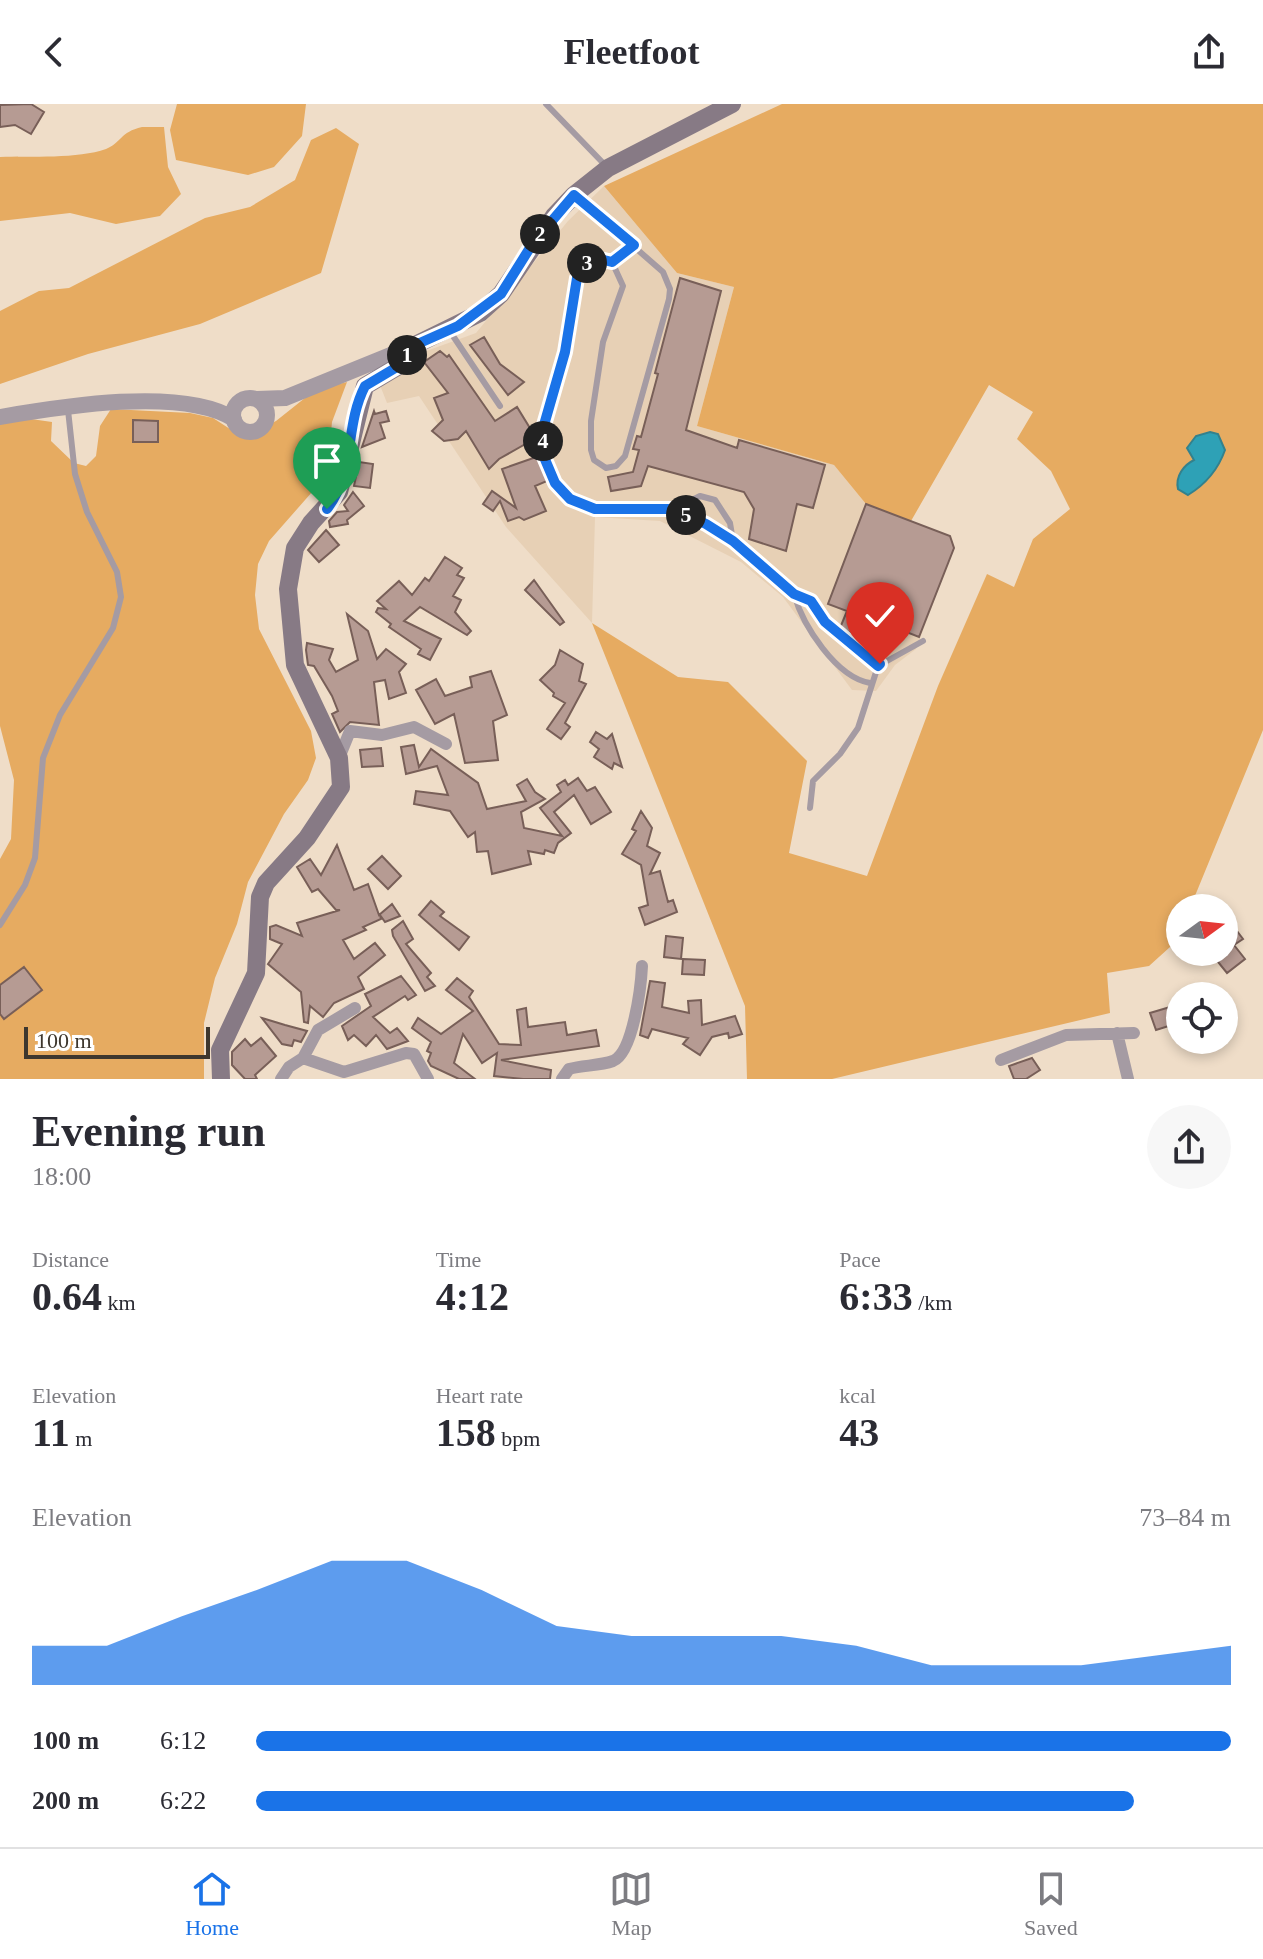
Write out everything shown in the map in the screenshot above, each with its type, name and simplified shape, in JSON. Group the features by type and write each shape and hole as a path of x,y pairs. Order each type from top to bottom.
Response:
{"main road":[{"path":"221,1079 220,1050 256,973 260,897 266,883 307,838 341,787 339,758 295,665 288,598 295,548 311,523 339,492 365,386 397,367 413,346 454,328 501,294 533,243 574,195 608,168 732,104"}],"street":[{"path":"231,413 242,400 285,398 413,346"},
{"path":"231,413 239,427 250,431 258,429 285,398"},
{"path":"257,399 266,409 266,420"},
{"path":"0,417 68,406 158,402 231,413"},
{"path":"339,758 345,736 350,731 382,735 414,727 446,744"},
{"path":"562,1079 569,1069 616,1060 622,1054 631,1033 642,966"},
{"path":"281,1079 289,1067 303,1058 318,1030 355,1008"},
{"path":"1117,1033 1128,1079"},
{"path":"1001,1060 1066,1035 1134,1033"},
{"path":"303,1058 344,1072 414,1054 428,1079"}],"lane":[{"path":"546,104 608,168"},
{"path":"574,195 663,272 670,289 625,456 616,466 606,468 594,460 591,421 606,328 622,295 621,277 612,262"},
{"path":"634,245 612,262 593,260 586,264 577,278 565,352 544,425 544,457 555,483 570,499 595,509 674,509 700,496 715,500 730,523 733,541"},
{"path":"454,328 465,356 500,406"},
{"path":"0,925 25,885 35,858 43,758 60,715 113,628 121,597 117,572 87,512 75,474 68,406"},
{"path":"674,509 733,541 794,594 811,601 825,622 878,666"},
{"path":"794,594 798,608 841,669 854,680 870,683"},
{"path":"810,808 813,781 840,754 858,728 878,666 923,641"}],"shaded area":[{"path":"177,104 306,104 302,136 274,167 248,175 176,160 170,130"},
{"path":"782,104 1263,104 1263,730 1196,894 1166,894 1166,951 1149,966 1107,973 1110,1013 832,1079 747,1079 745,1006 592,623 678,677 728,682 807,761 789,853 867,876 938,686 987,574 1014,587 1033,539 1070,509 1051,471 1017,439 1033,412 989,385 911,521 866,504 834,465 697,426 734,287 677,273 604,186"},
{"path":"142,127 164,127 168,167 181,194 160,216 116,224 70,213 0,221 0,157 68,156 95,152 111,147 129,132"},
{"path":"336,128 359,144 321,273 200,324 88,354 0,384 0,311 39,291 69,288 205,218 250,207 295,180 311,140"},
{"path":"604,186 677,273 734,287 697,426 834,465 866,504 950,536 954,548 916,649 895,665 876,691 852,690 783,597 741,562 660,521 595,517 592,623 506,527 419,396 387,403 374,370 476,333 568,221"},
{"path":"347,382 332,422 327,475 269,541 258,564 255,595 259,629 311,731 316,758 308,780 284,814 248,882 237,924 215,978 204,1023 204,1079 0,1079 0,859 11,839 14,780 0,726 0,422 24,418 52,422 51,441 74,463 86,466 96,456 100,426 111,409 190,413 213,418 230,429 253,432 276,421 315,390"}],"water":[{"path":"1210,432 1218,434 1225,450 1211,476 1188,495 1178,489 1177,484 1181,472 1194,460 1187,448 1196,436"}],"building":[{"path":"31,104 44,112 31,134 15,125 0,127 0,105"},
{"path":"680,278 721,291 686,430 737,448 739,440 825,465 813,508 797,504 786,551 749,539 754,509 744,492 648,466 641,486 611,491 608,477 633,472 639,450 633,449 637,436 641,437"},
{"path":"484,337 500,364 524,382 508,395 470,345"},
{"path":"440,351 447,357 449,355 495,421 517,407 536,438 499,459 489,469 466,431 458,439 444,441 432,431 443,420 434,398 448,393 424,362"},
{"path":"374,411 375,414 386,411 389,421 380,423 385,438 362,447"},
{"path":"133,420 158,421 158,442 133,442"},
{"path":"539,456 547,481 535,486 546,511 524,520 519,517 508,521 500,501 493,511 483,504 492,491 516,508 502,469"},
{"path":"359,462 373,464 370,488 354,486"},
{"path":"353,492 364,506 347,520 348,524 330,527 329,521 337,512 348,511 344,505"},
{"path":"866,504 950,536 954,548 919,637 876,620 868,641 840,628 847,611 828,604"},
{"path":"326,530 339,545 319,562 308,550"},
{"path":"445,557 462,568 457,575 464,578 453,596 461,600 455,612 471,631 467,635 420,607 404,621 441,639 430,660 418,654 421,649 389,627 391,624 376,612 378,608 386,609 377,601 399,581 412,595 425,578 429,581"},
{"path":"534,580 564,622 560,625 525,590"},
{"path":"347,614 368,631 377,659 386,649 406,664 399,672 406,693 389,699 385,680 374,682 379,725 350,722 340,732 332,714 338,711 332,696 314,666 308,665 306,650 307,643 333,649 329,660 336,672 358,660"},
{"path":"560,650 583,664 579,681 586,684 565,723 570,727 561,739 547,729 565,703 553,696 554,693 540,680 555,665"},
{"path":"491,671 507,715 493,721 498,760 465,763 454,714 435,724 416,690 436,679 445,696 472,687 470,677"},
{"path":"596,732 607,739 612,734 622,767 614,763 612,769 594,757 599,749 590,742"},
{"path":"414,745 419,767 431,749 478,783 487,809 526,801 517,785 527,779 535,792 545,799 521,812 524,828 562,836 540,808 561,792 557,785 565,780 568,785 578,778 587,791 595,787 611,812 591,824 574,795 554,812 571,833 558,843 554,853 528,851 531,864 492,874 488,851 477,852 475,832 468,837 450,811 414,804 416,791 448,795 437,766 406,774 401,747"},
{"path":"381,748 383,766 362,767 360,750"},
{"path":"641,811 652,828 647,846 660,853 650,874 660,871 668,902 673,900 677,912 645,925 639,908 648,905 641,865 622,854 636,831 632,829"},
{"path":"337,845 354,890 368,884 379,915 392,904 400,916 385,922 380,915 381,919 363,927 366,930 343,940 354,959 375,943 385,955 358,977 364,989 334,1003 323,1017 310,1006 308,1023 304,1022 301,992 268,964 282,944 270,939 270,927 276,925 302,936 297,923 340,910 336,910 318,889 312,892 297,867 310,859 321,875"},
{"path":"382,856 401,876 388,889 368,869"},
{"path":"431,901 444,912 440,916 469,937 459,950 419,915"},
{"path":"403,921 413,939 406,944 431,973 427,977 435,986 425,991 393,936 392,930"},
{"path":"666,936 683,938 681,959 664,957"},
{"path":"1238,950 1245,959 1238,964"},
{"path":"683,959 705,960 704,975 682,974"},
{"path":"1221,966 1236,966 1227,973"},
{"path":"24,967 42,990 4,1019 0,1014 0,985"},
{"path":"401,976 416,995 408,1000 405,996 373,1017 390,1033 397,1028 408,1041 387,1049 376,1035 366,1046 354,1035 348,1040 342,1026 371,1006 365,994"},
{"path":"457,978 473,991 469,997 499,1044 521,1045 517,1010 526,1008 528,1027 565,1022 567,1035 596,1030 599,1046 501,1060 551,1070 550,1079 523,1079 494,1076 497,1053 482,1063 463,1034 454,1063 475,1079 459,1079 431,1066 428,1061 431,1053 427,1051 431,1042 412,1028 418,1018 441,1034 473,1011 446,990"},
{"path":"650,981 665,983 662,1007 689,1013 688,1001 701,1000 702,1025 735,1016 742,1034 729,1038 728,1033 712,1037 700,1055 683,1044 688,1038 652,1029 648,1038 640,1035"},
{"path":"1166,1008 1166,1027 1156,1030 1150,1013"},
{"path":"262,1018 307,1031 301,1042 294,1040 292,1046 282,1044"},
{"path":"261,1038 276,1056 255,1075 257,1079 245,1079 232,1065 232,1052 245,1039 251,1046"},
{"path":"1032,1058 1040,1070 1026,1079 1014,1079 1009,1066"}],"route":[{"path":"327,509 347,473 348,453 365,386 402,363 413,346 458,326 480,313 501,294 533,243 574,195 634,245 612,262 600,259 586,264 577,278 565,352 544,425 544,457 555,483 570,499 595,509 674,509 706,524 733,541 794,594 811,601 825,622 878,666 880,664"}]}
